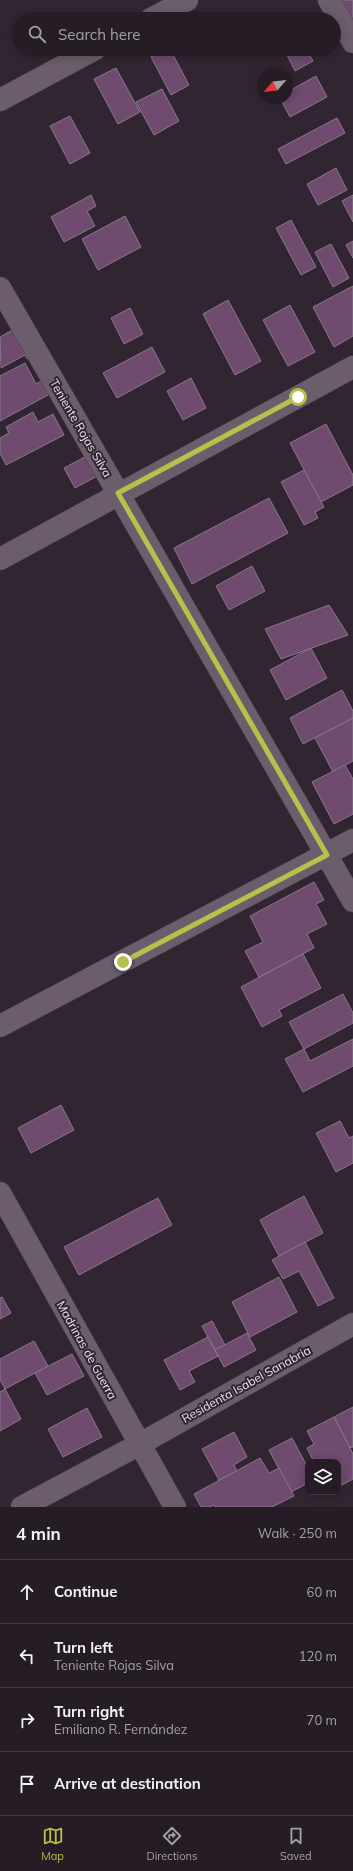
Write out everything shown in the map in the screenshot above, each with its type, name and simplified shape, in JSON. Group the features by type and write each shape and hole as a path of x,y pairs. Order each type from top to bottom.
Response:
{"street":[{"path":"164,12 187,0"},
{"path":"329,0 336,12"},
{"path":"341,21 353,42"},
{"path":"0,100 82,56"},
{"name":"Teniente Rojas Silva","path":"0,288 353,901"},
{"path":"0,559 118,493 353,367"},
{"path":"0,1026 353,840"},
{"name":"Madrinas de Guerra","path":"0,1193 175,1507"},
{"name":"Residenta Isabel Sanabria","path":"22,1507 140,1444 353,1324"}],"building":[{"path":"332,0 353,0 353,29 341,12"},
{"path":"174,56 189,85 171,95 151,57"},
{"path":"288,56 310,56 313,61 295,71"},
{"path":"116,68 140,112 118,124 94,79"},
{"path":"316,76 327,97 290,117 283,104 293,104 293,89"},
{"path":"162,89 179,121 154,135 136,102"},
{"path":"70,116 90,153 70,164 50,126"},
{"path":"337,118 345,133 286,164 278,149"},
{"path":"336,168 347,190 318,205 307,184"},
{"path":"91,195 96,206 87,211 95,226 64,242 51,217"},
{"path":"353,195 353,222 342,201"},
{"path":"125,216 141,247 98,270 82,239"},
{"path":"291,220 316,267 301,275 276,228"},
{"path":"353,241 353,258 346,245"},
{"path":"331,244 349,278 333,287 315,252"},
{"path":"353,286 353,336 334,347 313,307"},
{"path":"228,300 261,361 235,375 203,314"},
{"path":"290,305 315,352 288,366 263,320"},
{"path":"130,308 143,334 124,344 111,318"},
{"path":"23,324 38,353 27,359 25,355 1,368 0,337"},
{"path":"152,347 165,372 117,398 103,373"},
{"path":"25,363 36,384 52,375 59,389 0,421 0,376"},
{"path":"191,378 206,408 183,420 167,391"},
{"path":"33,412 38,422 53,414 64,435 6,465 0,453 0,438 9,433 6,427"},
{"path":"326,424 353,475 353,485 321,502 290,443"},
{"path":"94,452 105,472 75,488 64,468"},
{"path":"304,470 324,507 315,512 318,518 304,525 281,482"},
{"path":"269,498 288,533 192,584 174,548"},
{"path":"252,566 265,591 229,610 216,586"},
{"path":"329,605 348,635 281,659 265,629"},
{"path":"311,648 327,678 286,700 270,670"},
{"path":"342,690 353,711 353,718 303,744 290,718"},
{"path":"353,718 353,761 333,772 315,738"},
{"path":"345,765 353,779 353,814 334,824 312,782"},
{"path":"314,882 324,900 316,904 327,924 307,934 314,948 259,977 245,951 263,942 250,916"},
{"path":"303,954 321,988 279,1010 282,1016 262,1027 241,987"},
{"path":"343,994 353,1013 353,1023 304,1049 289,1022"},
{"path":"353,1039 353,1066 303,1092 285,1059 304,1049 310,1061"},
{"path":"61,1105 74,1130 31,1153 18,1128"},
{"path":"340,1121 349,1138 353,1136 353,1163 336,1172 316,1133"},
{"path":"304,1196 323,1233 279,1256 260,1220"},
{"path":"158,1198 172,1225 79,1275 64,1247"},
{"path":"305,1242 334,1298 318,1306 299,1271 283,1279 272,1260"},
{"path":"279,1277 297,1312 250,1337 232,1302"},
{"path":"2,1297 11,1313 0,1319 0,1298"},
{"path":"212,1321 225,1345 215,1350 202,1326"},
{"path":"247,1333 256,1350 224,1367 215,1350"},
{"path":"208,1337 218,1356 189,1371 195,1382 180,1390 164,1360"},
{"path":"34,1341 48,1366 5,1389 0,1380 0,1359"},
{"path":"72,1354 84,1376 47,1395 35,1373"},
{"path":"5,1389 21,1419 0,1431 0,1392"},
{"path":"353,1407 353,1447 350,1448 334,1417"},
{"path":"87,1408 102,1437 63,1457 48,1429"},
{"path":"334,1417 353,1454 353,1479 341,1485 341,1459 312,1459 307,1448 314,1444 307,1431"},
{"path":"234,1432 247,1457 234,1465 237,1471 219,1480 202,1449"},
{"path":"292,1438 305,1462 305,1485 291,1492 269,1450"},
{"path":"260,1458 269,1473 279,1468 294,1496 272,1507 215,1507 214,1505 210,1507 201,1507 194,1494"}],"route":[{"path":"123,962 327,855 118,493 298,397"}]}
